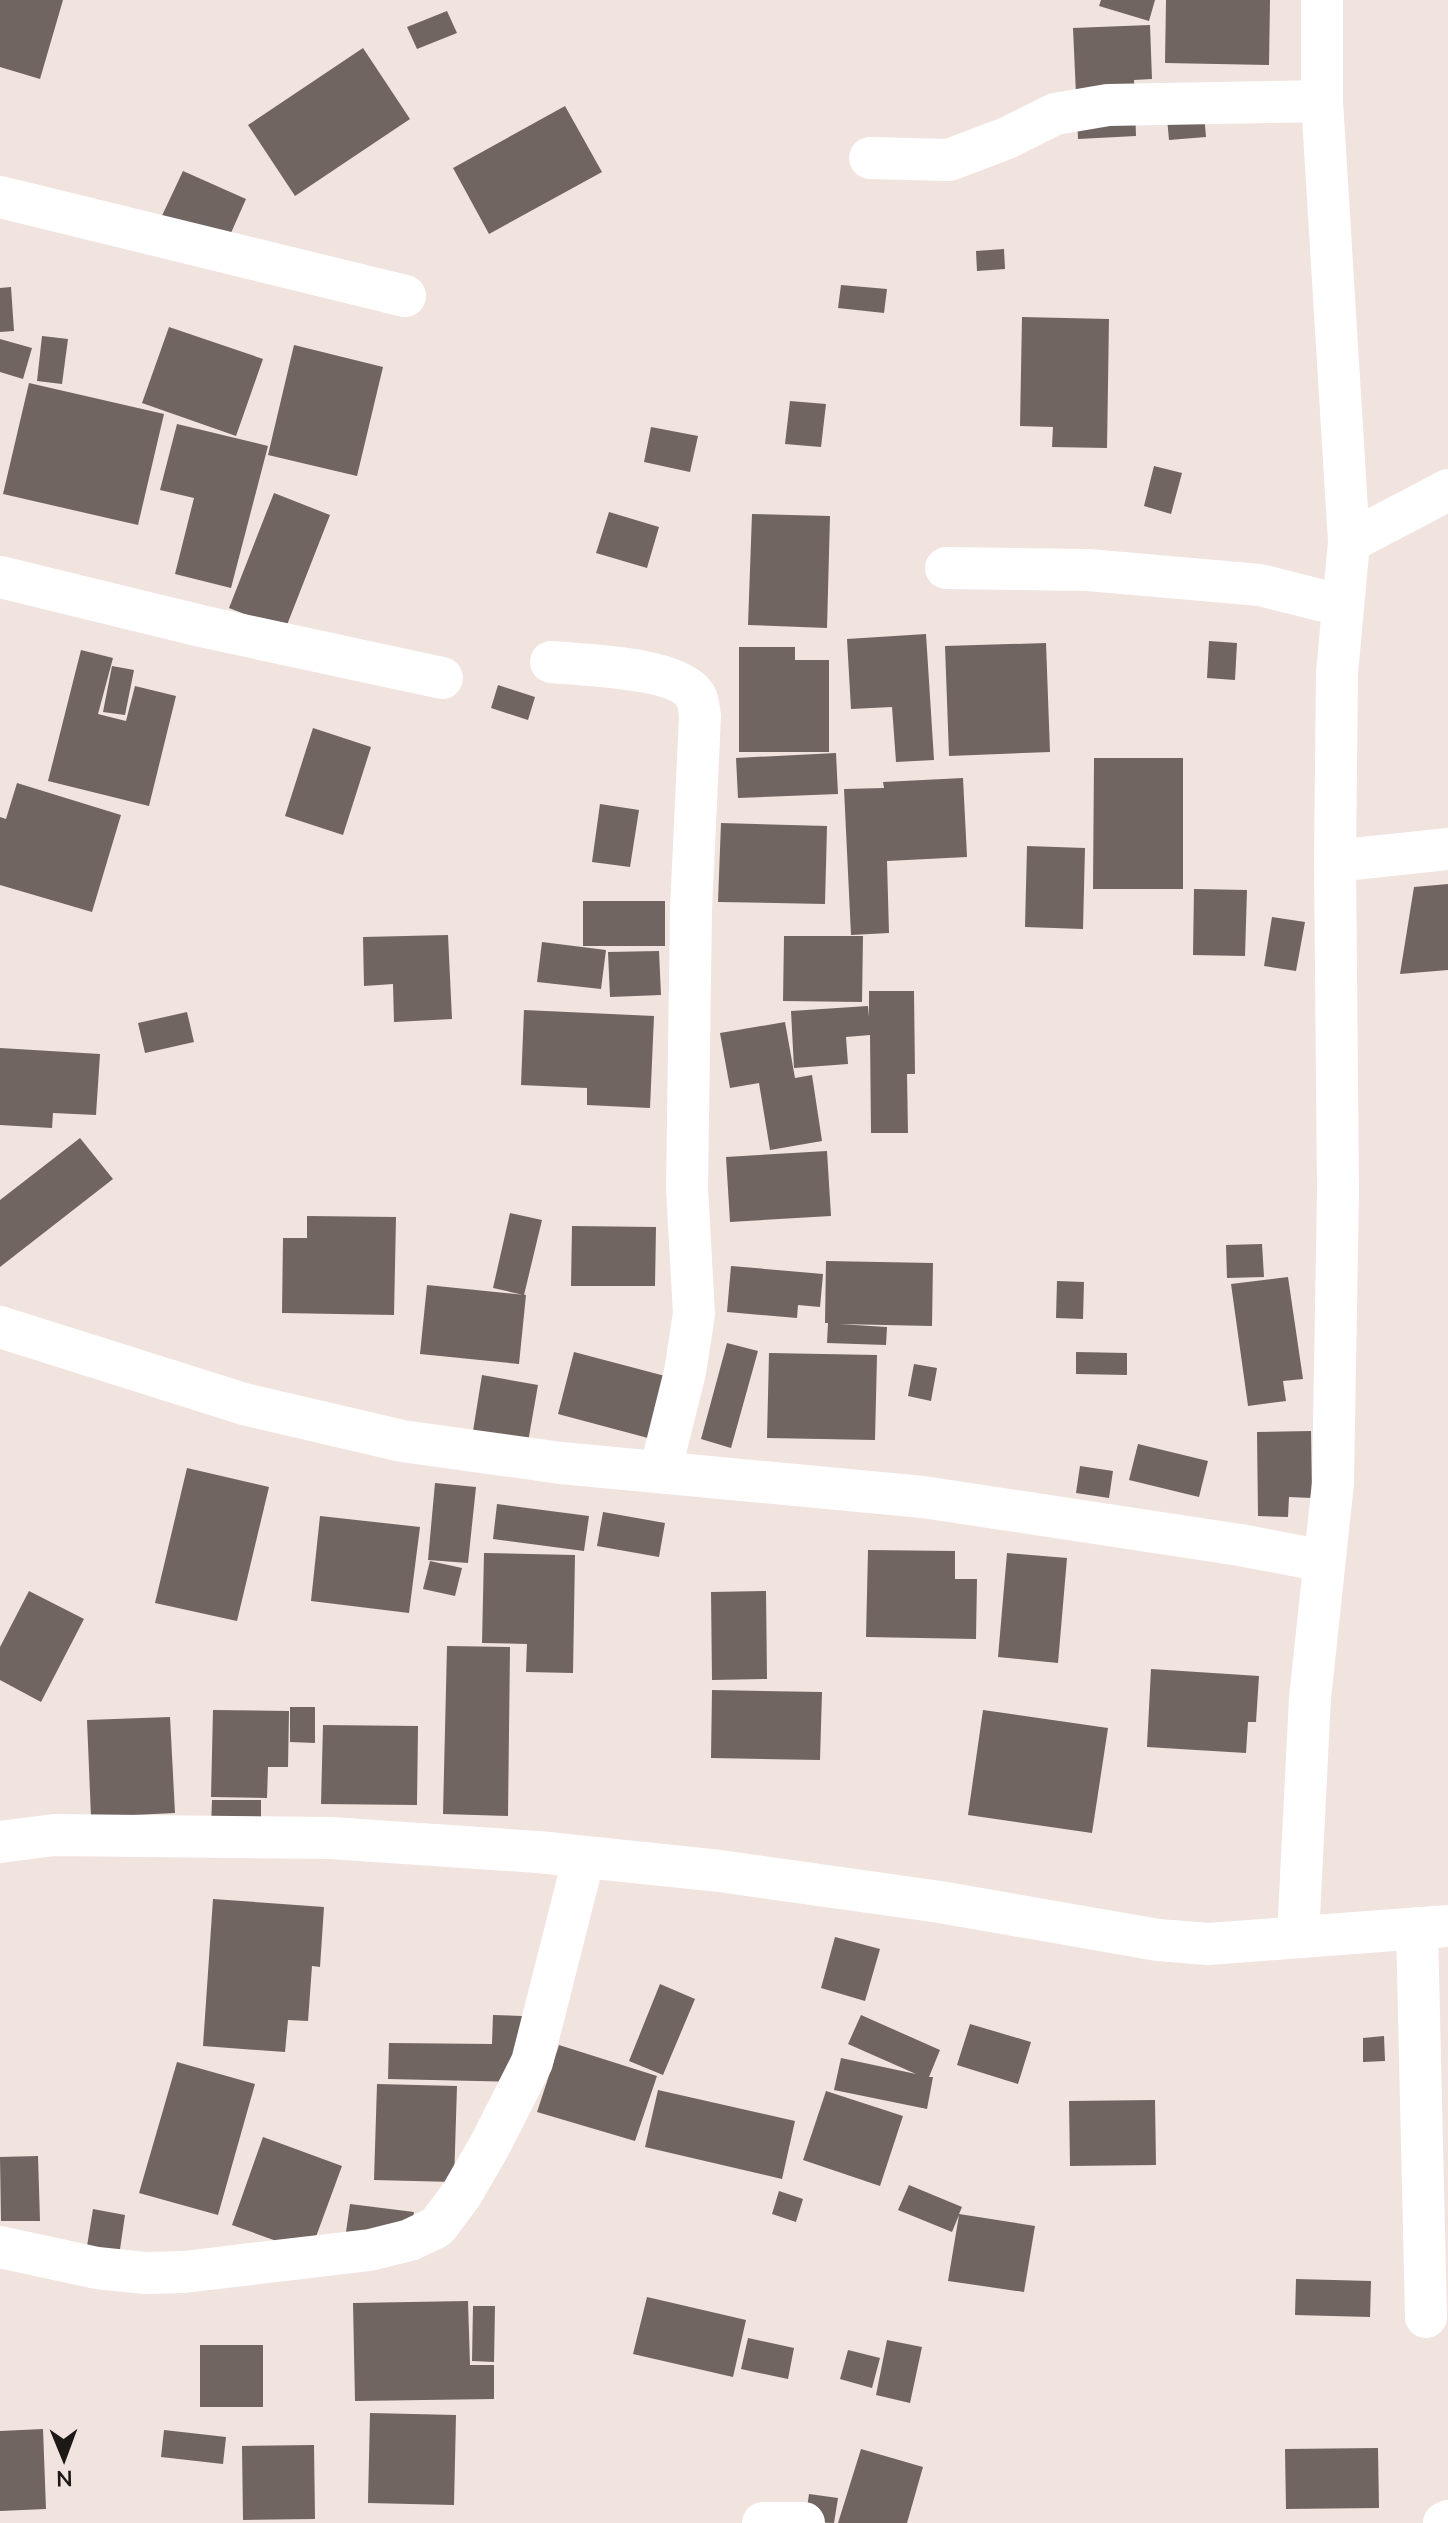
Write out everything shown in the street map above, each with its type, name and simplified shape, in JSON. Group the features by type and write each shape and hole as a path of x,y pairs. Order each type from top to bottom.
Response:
{"street":[{"path":"1298,1937 1310,1698 1333,1483 1338,1192 1337,673 1349,542 1322,101 1322,0"},
{"path":"870,158 949,160 1007,138 1055,114 1108,105 1322,101"},
{"path":"0,197 405,296"},
{"path":"1349,542 1448,490"},
{"path":"946,568 1088,570 1260,585 1343,606"},
{"path":"0,577 201,626 442,678"},
{"path":"551,662 660,675 682,684 696,696 700,716 691,910 687,1188 694,1314 685,1372 660,1472"},
{"path":"1335,861 1448,849"},
{"path":"0,1327 244,1404 402,1441 561,1463 923,1497 1240,1545 1324,1561"},
{"path":"0,1842 67,1835 317,1837 584,1857 720,1871 925,1900 1158,1940 1208,1944 1432,1927 1426,2317"},
{"path":"0,2247 97,2268 145,2273 184,2272 370,2250 410,2240 437,2227 468,2182 532,2062 584,1857"},
{"path":"763,2523 804,2523"}],"building":[{"path":"0,0 63,0 40,79 0,67"},
{"path":"1101,0 1155,0 1149,21 1099,6"},
{"path":"1166,0 1270,0 1269,65 1165,63"},
{"path":"447,11 457,33 417,49 407,27"},
{"path":"1150,25 1152,79 1134,80 1136,136 1078,139 1073,28"},
{"path":"363,48 410,119 295,196 248,125"},
{"path":"565,106 602,172 489,234 453,168"},
{"path":"1204,114 1206,137 1169,140 1167,118"},
{"path":"183,171 246,199 223,251 159,222"},
{"path":"1004,249 1005,269 977,271 976,251"},
{"path":"841,285 887,289 884,313 838,308"},
{"path":"11,287 14,331 0,332 0,288"},
{"path":"1022,317 1109,319 1107,448 1052,447 1053,427 1020,426"},
{"path":"169,327 263,359 236,436 142,403"},
{"path":"42,336 68,339 62,384 37,381"},
{"path":"0,339 32,348 23,379 0,372"},
{"path":"294,345 383,367 357,476 268,455"},
{"path":"29,383 164,414 138,525 3,494"},
{"path":"790,401 826,404 821,447 785,444"},
{"path":"177,424 268,446 231,588 175,574 194,498 160,490"},
{"path":"651,427 698,436 690,472 644,462"},
{"path":"1154,466 1182,473 1171,514 1144,506"},
{"path":"274,493 330,515 285,630 229,608"},
{"path":"609,512 659,527 647,568 596,553"},
{"path":"752,514 830,516 827,628 748,625"},
{"path":"926,634 934,760 896,762 892,707 851,709 847,639"},
{"path":"1209,641 1237,643 1235,680 1207,678"},
{"path":"1046,643 1050,752 949,756 945,646"},
{"path":"739,647 795,647 795,660 829,660 829,752 739,752"},
{"path":"81,650 113,658 98,714 126,721 135,686 176,696 149,806 48,781"},
{"path":"112,666 134,670 125,715 103,712"},
{"path":"498,685 535,697 528,720 491,708"},
{"path":"313,728 371,747 343,835 285,816"},
{"path":"836,753 838,794 738,798 736,758"},
{"path":"1094,758 1183,758 1183,889 1093,889"},
{"path":"963,778 967,857 887,861 889,933 851,935 844,789 884,788 883,782"},
{"path":"17,783 121,815 92,912 0,885 0,817 6,819"},
{"path":"600,804 639,810 630,867 592,862"},
{"path":"721,823 827,826 825,904 718,902"},
{"path":"1027,846 1085,848 1083,929 1025,927"},
{"path":"1448,884 1448,970 1400,974 1414,887"},
{"path":"1194,889 1247,890 1245,956 1193,955"},
{"path":"583,901 665,901 665,946 583,946"},
{"path":"1272,917 1305,922 1296,971 1264,966"},
{"path":"448,935 452,1019 394,1022 393,984 364,986 363,937"},
{"path":"784,936 863,936 862,1002 783,1001"},
{"path":"542,942 606,950 601,989 537,982"},
{"path":"659,951 661,995 610,997 608,952"},
{"path":"869,991 914,991 915,1074 907,1074 908,1133 871,1133 870,1035 846,1037 848,1064 794,1068 791,1011 868,1006 869,1017"},
{"path":"524,1010 654,1016 650,1108 587,1105 587,1088 521,1085"},
{"path":"187,1012 194,1042 145,1053 138,1023"},
{"path":"785,1022 795,1078 812,1075 822,1141 770,1150 759,1083 730,1088 720,1033"},
{"path":"0,1048 100,1054 96,1115 53,1113 52,1128 0,1125"},
{"path":"80,1138 113,1179 0,1267 0,1200"},
{"path":"827,1151 831,1216 730,1222 726,1157"},
{"path":"510,1213 542,1220 524,1295 493,1288"},
{"path":"307,1216 396,1217 394,1315 282,1313 283,1238 307,1238"},
{"path":"572,1226 656,1227 655,1286 571,1286"},
{"path":"1262,1244 1264,1277 1227,1278 1226,1245"},
{"path":"826,1261 933,1263 932,1326 839,1324 887,1327 886,1345 827,1343"},
{"path":"731,1266 823,1274 820,1307 798,1305 797,1318 727,1312"},
{"path":"1288,1277 1303,1379 1283,1381 1286,1401 1248,1406 1231,1284"},
{"path":"1057,1281 1084,1282 1083,1319 1056,1318"},
{"path":"427,1285 526,1295 519,1364 420,1354"},
{"path":"727,1343 758,1351 731,1448 701,1439"},
{"path":"574,1352 665,1376 648,1438 558,1414"},
{"path":"1076,1352 1127,1353 1127,1375 1076,1374"},
{"path":"769,1353 877,1355 875,1440 767,1438"},
{"path":"914,1364 937,1368 931,1401 908,1396"},
{"path":"482,1375 538,1385 524,1465 469,1456"},
{"path":"1311,1431 1312,1498 1289,1497 1288,1517 1258,1516 1257,1432"},
{"path":"1138,1444 1208,1461 1199,1497 1129,1480"},
{"path":"1080,1466 1113,1471 1109,1498 1076,1493"},
{"path":"187,1468 269,1487 237,1621 155,1603"},
{"path":"435,1483 476,1487 468,1563 428,1560"},
{"path":"497,1504 589,1516 584,1551 493,1539"},
{"path":"603,1512 665,1523 659,1557 597,1546"},
{"path":"320,1516 420,1527 409,1613 311,1601"},
{"path":"868,1550 955,1551 955,1579 977,1579 976,1639 866,1637"},
{"path":"484,1553 575,1555 573,1673 526,1672 527,1644 482,1643"},
{"path":"1007,1553 1067,1558 1058,1663 998,1657"},
{"path":"430,1561 462,1568 455,1596 423,1589"},
{"path":"29,1591 84,1619 41,1702 0,1680 0,1647"},
{"path":"766,1591 767,1679 712,1680 711,1592"},
{"path":"447,1646 510,1647 508,1816 443,1814"},
{"path":"1151,1669 1259,1676 1256,1722 1248,1722 1246,1753 1147,1747"},
{"path":"712,1690 822,1692 820,1760 711,1758"},
{"path":"290,1707 315,1707 315,1743 290,1742"},
{"path":"213,1710 289,1711 288,1767 268,1767 267,1798 211,1797"},
{"path":"983,1710 1108,1728 1092,1833 968,1815"},
{"path":"170,1717 175,1813 91,1817 87,1720"},
{"path":"323,1725 418,1726 417,1805 321,1804"},
{"path":"212,1800 261,1800 261,1826 211,1827"},
{"path":"213,1899 324,1907 320,1967 312,1966 308,2021 288,2020 285,2052 203,2046"},
{"path":"835,1937 880,1949 865,2001 821,1988"},
{"path":"660,1984 695,1999 663,2075 629,2061"},
{"path":"493,2015 522,2016 521,2082 388,2079 389,2043 492,2044"},
{"path":"861,2015 940,2050 929,2077 933,2077 927,2109 834,2090 841,2058 916,2074 848,2044"},
{"path":"970,2024 1031,2042 1018,2084 957,2065"},
{"path":"1384,2036 1385,2061 1363,2062 1363,2038"},
{"path":"559,2045 657,2076 635,2141 537,2112"},
{"path":"177,2062 255,2084 218,2215 139,2193"},
{"path":"377,2084 457,2086 454,2182 374,2180"},
{"path":"658,2090 795,2121 782,2179 645,2147"},
{"path":"826,2091 903,2116 880,2186 803,2160"},
{"path":"1155,2100 1156,2165 1070,2166 1069,2101"},
{"path":"263,2137 342,2166 310,2253 232,2225"},
{"path":"38,2156 40,2221 1,2221 0,2157"},
{"path":"909,2185 962,2207 959,2214 1035,2226 1024,2292 948,2281 959,2215 952,2232 898,2210"},
{"path":"779,2191 803,2199 796,2222 772,2214"},
{"path":"350,2204 414,2212 407,2255 344,2246"},
{"path":"93,2209 125,2215 117,2270 84,2265"},
{"path":"1296,2279 1371,2281 1370,2317 1295,2315"},
{"path":"647,2297 746,2320 733,2377 633,2354"},
{"path":"468,2301 470,2365 494,2365 494,2399 355,2401 353,2303"},
{"path":"473,2306 495,2306 494,2362 472,2361"},
{"path":"748,2338 794,2348 788,2379 741,2369"},
{"path":"887,2340 922,2347 910,2403 876,2395"},
{"path":"200,2345 263,2345 263,2407 200,2407"},
{"path":"848,2350 880,2358 872,2388 840,2379"},
{"path":"370,2413 456,2415 454,2505 368,2503"},
{"path":"43,2429 46,2509 0,2511 0,2431"},
{"path":"164,2430 226,2437 223,2464 161,2457"},
{"path":"314,2445 315,2519 243,2520 242,2446"},
{"path":"1378,2448 1379,2508 1286,2509 1285,2449"},
{"path":"861,2449 923,2467 907,2523 838,2523"},
{"path":"809,2494 838,2498 834,2523 805,2522"}]}
